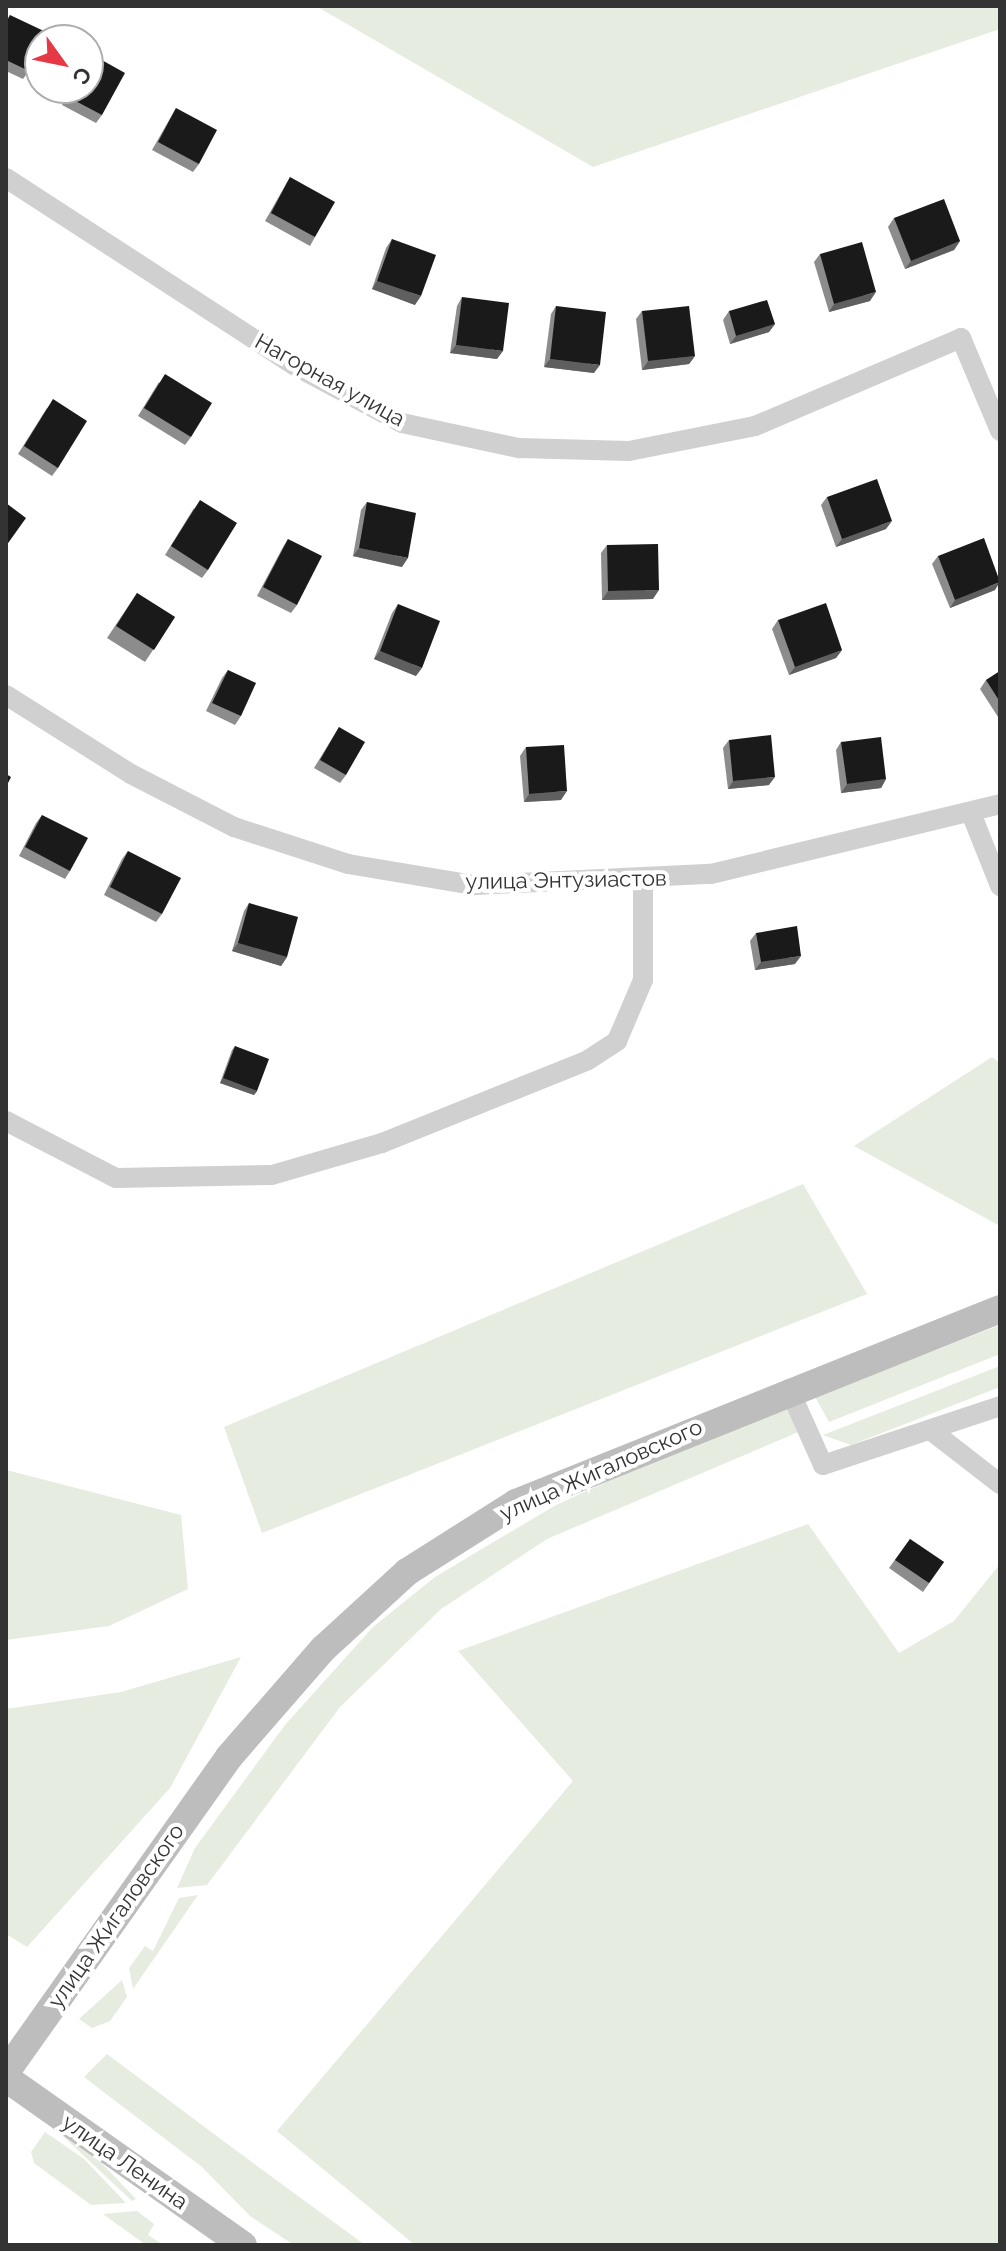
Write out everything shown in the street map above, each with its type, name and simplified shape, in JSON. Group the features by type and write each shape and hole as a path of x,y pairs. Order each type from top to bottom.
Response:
{"main road":[{"name":"улица Жигаловского","path":"6,2075 229,1757 323,1649 407,1572 516,1503 789,1389 1000,1309"},
{"name":"улица Ленина","path":"6,2075 243,2245"}],"street":[{"name":"Нагорная улица","path":"6,178 297,367 402,423 519,448 629,451 755,426 961,338 1000,431"},
{"name":"улица Энтузиастов","path":"6,695 131,774 234,827 348,864 474,885 643,881 711,874 971,813"},
{"path":"1000,804 971,813 1000,886"},
{"path":"6,1121 116,1178 272,1175 382,1143 588,1060 617,1041 643,980 643,881"},
{"path":"789,1389 823,1465 933,1432 1000,1406"},
{"path":"933,1432 1000,1484"}],"shaded area":[{"path":"316,6 1000,6 1000,29 593,167"},
{"path":"992,1057 1000,1063 1000,1226 854,1146"},
{"path":"803,1184 867,1294 262,1533 224,1427"},
{"path":"1000,1325 1000,1354 829,1422 815,1397"},
{"path":"1000,1366 1000,1387 851,1445 823,1435"},
{"path":"790,1407 801,1431 547,1539 441,1609 340,1707 207,1885 177,1888 195,1848 285,1725 373,1627 435,1577 556,1505 716,1432"},
{"path":"6,1470 181,1515 188,1589 109,1626 6,1640"},
{"path":"808,1524 899,1653 954,1621 1000,1564 1000,2245 415,2245 277,2131 573,1781 458,1651"},
{"path":"241,1657 170,1788 27,1947 6,1934 6,1709 121,1692"},
{"path":"198,1895 133,1989 129,1968 145,1946 153,1951 179,1898"},
{"path":"122,1980 127,1997 110,2021 92,2028 79,2019"},
{"path":"107,2054 365,2245 294,2245 250,2216 202,2167 84,2077"},
{"path":"50,2124 87,2148 136,2199 132,2201"},
{"path":"45,2132 84,2159 126,2203 91,2205 34,2163 31,2152"},
{"path":"137,2211 154,2224 148,2235 163,2245 146,2245 103,2214"}],"building":[{"path":"10,15 29,24 24,24 24,69 6,60 6,23"},
{"path":"104,61 125,73 102,115 81,104 104,104"},
{"path":"176,108 217,130 199,164 158,142"},
{"path":"290,177 335,202 315,237 271,213"},
{"path":"944,199 960,241 911,261 894,218"},
{"path":"392,239 436,255 421,296 377,281"},
{"path":"862,242 876,292 834,304 820,254"},
{"path":"462,297 509,303 503,351 456,345"},
{"path":"767,300 775,324 736,336 729,311"},
{"path":"556,306 606,312 600,365 550,359"},
{"path":"689,306 695,356 648,361 642,311"},
{"path":"165,374 212,403 191,437 144,408"},
{"path":"53,399 87,421 58,468 24,446"},
{"path":"877,479 892,521 842,539 827,497"},
{"path":"200,500 237,523 208,570 171,546"},
{"path":"367,502 416,513 408,558 359,548"},
{"path":"6,503 26,518 6,546"},
{"path":"984,538 1000,582 955,600 938,556"},
{"path":"288,539 322,556 297,605 263,587"},
{"path":"658,544 659,590 608,591 607,545"},
{"path":"137,593 175,617 154,650 116,626"},
{"path":"826,603 842,650 795,667 778,620"},
{"path":"398,604 440,621 422,668 380,651"},
{"path":"228,670 256,683 241,716 212,703"},
{"path":"1000,671 1000,702 986,680"},
{"path":"339,727 365,742 346,775 320,760"},
{"path":"771,735 775,777 733,781 729,740"},
{"path":"881,737 886,779 847,784 841,742"},
{"path":"564,745 567,791 529,794 526,747"},
{"path":"42,815 88,838 70,871 25,847"},
{"path":"128,851 181,878 162,914 110,887"},
{"path":"249,903 298,917 287,957 238,943"},
{"path":"797,926 801,956 761,962 756,933"},
{"path":"235,1046 269,1059 257,1091 223,1078"},
{"path":"910,1539 944,1562 929,1583 895,1560"}]}
